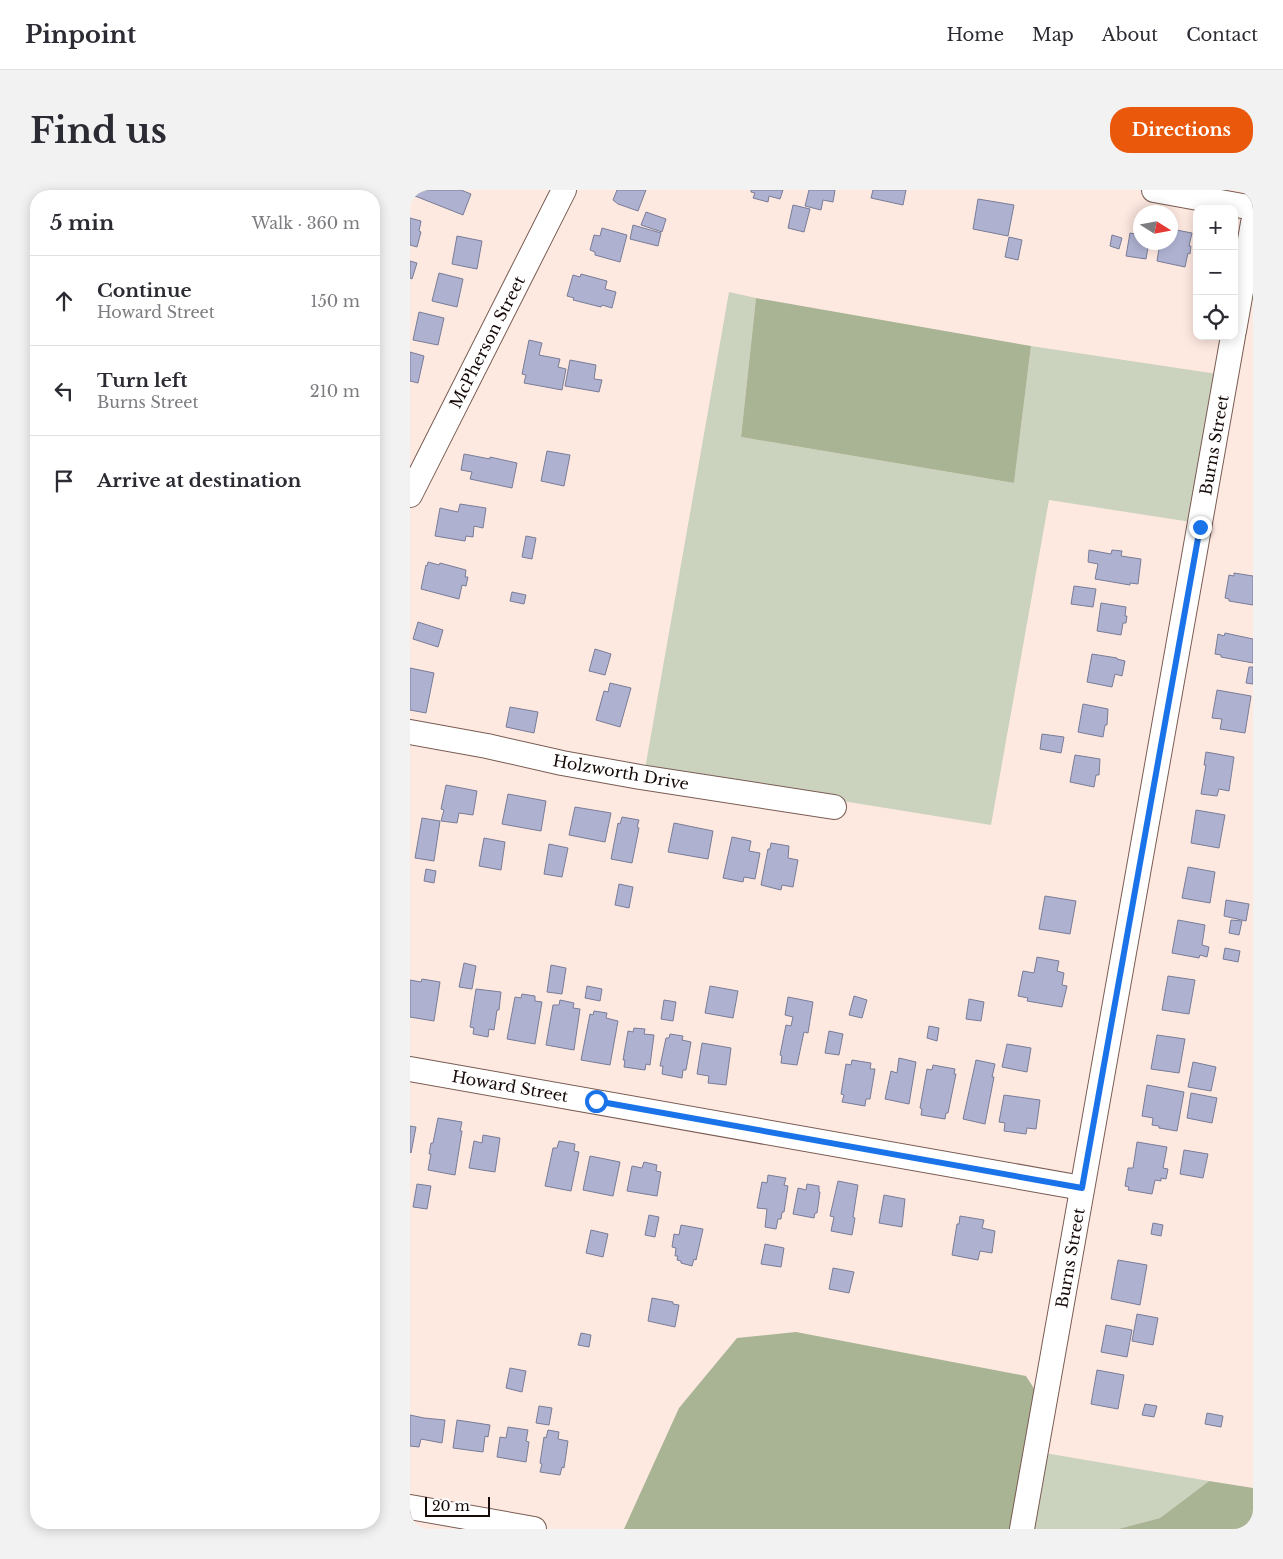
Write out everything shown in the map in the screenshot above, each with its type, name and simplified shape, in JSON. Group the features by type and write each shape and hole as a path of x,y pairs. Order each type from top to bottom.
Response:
{"street":[{"name":"McPherson Street","path":"410,495 564,190"},
{"path":"1154,190 1253,208"},
{"path":"1238,308 1253,224"},
{"path":"1238,337 1253,339"},
{"name":"Burns Street","path":"1022,1529 1233,340"},
{"name":"Holzworth Drive","path":"410,732 640,777 834,807"},
{"name":"Howard Street","path":"410,1069 1082,1188"},
{"path":"410,1507 534,1529"}],"green space":[{"path":"729,292 756,298 741,437 1014,483 1031,346 1224,375 1191,522 1049,500 991,825 645,769"},
{"path":"756,298 1031,346 1014,483 741,437"},
{"path":"796,1332 1026,1376 1035,1390 1010,1529 624,1529 679,1408 737,1338"},
{"path":"1045,1453 1209,1481 1160,1518 1118,1529 1032,1529"},
{"path":"1209,1481 1253,1488 1253,1529 1118,1529 1160,1518"}],"building":[{"path":"410,190 461,190 471,194 463,215 410,194"},
{"path":"617,190 646,190 638,211 618,204 613,200"},
{"path":"751,190 783,190 780,199 769,196 768,202 753,198 755,193 751,192"},
{"path":"809,190 835,190 833,202 823,200 821,210 805,206"},
{"path":"873,190 906,190 903,205 871,198"},
{"path":"978,199 1014,205 1008,236 973,229"},
{"path":"793,205 810,209 804,232 788,228"},
{"path":"646,212 666,219 662,232 641,225"},
{"path":"410,218 421,221 419,231 421,232 417,247 410,245"},
{"path":"633,225 661,233 658,246 630,239"},
{"path":"602,228 627,235 620,262 595,255 595,252 590,250 594,235 600,236"},
{"path":"1178,230 1192,233 1189,246 1191,246 1190,254 1188,253 1185,267 1157,261 1159,250 1178,250"},
{"path":"1130,233 1133,234 1133,250 1148,250 1146,259 1126,256"},
{"path":"1112,235 1122,238 1119,249 1110,246"},
{"path":"457,236 482,241 477,269 452,264"},
{"path":"1009,237 1022,240 1018,260 1005,257"},
{"path":"410,261 417,263 412,279 410,278"},
{"path":"439,273 463,279 457,307 432,301"},
{"path":"581,274 607,281 605,289 616,292 612,308 573,300 574,298 567,296 573,275 580,277"},
{"path":"419,312 444,318 438,345 413,340"},
{"path":"529,340 542,343 539,355 560,359 558,367 566,369 562,390 524,383 526,375 522,374"},
{"path":"410,352 424,356 418,383 410,381"},
{"path":"570,360 596,365 594,379 602,380 599,392 565,386"},
{"path":"547,451 570,455 564,486 541,481"},
{"path":"464,454 517,463 512,488 470,479 472,472 461,470"},
{"path":"460,504 486,508 483,528 474,526 473,537 466,536 465,541 435,536 440,508 458,512"},
{"path":"526,536 536,538 532,559 522,557"},
{"path":"1089,550 1111,554 1112,550 1122,551 1121,556 1141,559 1138,584 1130,583 1130,585 1095,579 1098,564 1088,562"},
{"path":"428,562 466,570 465,577 468,577 466,586 462,585 459,599 421,589"},
{"path":"1234,573 1253,576 1253,605 1229,601 1229,599 1225,598 1229,575 1234,576"},
{"path":"1074,586 1096,589 1093,607 1071,604"},
{"path":"512,592 526,595 524,604 510,601"},
{"path":"1101,603 1126,607 1126,623 1123,623 1121,635 1097,631"},
{"path":"418,622 443,630 438,647 413,639"},
{"path":"1225,633 1253,639 1253,663 1221,657 1221,655 1215,654 1218,634 1224,636"},
{"path":"595,649 611,654 605,675 589,671"},
{"path":"1092,654 1125,661 1122,676 1115,674 1112,687 1087,682"},
{"path":"1249,667 1253,667 1253,684 1246,683"},
{"path":"410,668 434,673 426,713 410,710"},
{"path":"610,683 631,688 620,727 596,720 604,691 608,692"},
{"path":"1217,690 1251,696 1245,733 1220,729 1222,719 1212,718"},
{"path":"1083,704 1108,709 1107,725 1105,725 1103,737 1078,732"},
{"path":"510,707 538,712 534,733 506,727"},
{"path":"1042,734 1064,737 1061,753 1040,749"},
{"path":"1206,752 1234,757 1229,791 1219,789 1217,796 1201,794 1206,765 1204,765"},
{"path":"1075,755 1100,759 1099,775 1096,775 1094,787 1070,782"},
{"path":"446,785 477,791 473,815 459,813 457,823 441,821 444,810 441,809"},
{"path":"508,794 546,801 541,831 502,824"},
{"path":"575,807 611,813 605,842 569,835"},
{"path":"1196,810 1225,815 1219,848 1191,843"},
{"path":"622,817 639,820 632,863 611,859 618,823 620,824"},
{"path":"422,818 440,821 434,861 415,858"},
{"path":"674,823 713,831 708,859 668,852"},
{"path":"732,837 751,841 749,851 760,853 755,879 744,877 743,882 723,878"},
{"path":"484,838 505,842 501,870 479,866"},
{"path":"771,843 789,846 788,858 798,860 793,887 782,885 781,890 761,885 768,849 770,849"},
{"path":"549,844 568,848 562,877 544,874"},
{"path":"1188,867 1215,872 1210,903 1182,898"},
{"path":"426,869 436,871 434,883 424,881"},
{"path":"619,884 633,887 629,908 615,905"},
{"path":"1045,896 1076,901 1070,934 1039,929"},
{"path":"1226,900 1249,904 1246,921 1224,916"},
{"path":"1178,920 1205,925 1202,945 1209,947 1207,957 1200,955 1199,958 1172,953"},
{"path":"1231,920 1242,921 1239,935 1229,933"},
{"path":"1225,948 1240,951 1238,962 1223,959"},
{"path":"1037,957 1059,961 1057,971 1064,973 1062,985 1067,986 1062,1007 1027,1001 1028,998 1018,996 1023,971 1034,973"},
{"path":"464,963 476,966 472,989 459,987"},
{"path":"551,965 566,968 562,994 547,992"},
{"path":"1168,976 1195,980 1189,1014 1162,1010"},
{"path":"422,979 440,982 434,1021 410,1017 410,980 421,982"},
{"path":"587,986 602,989 600,1001 585,998"},
{"path":"710,986 738,991 733,1018 705,1013"},
{"path":"476,989 501,992 494,1030 489,1029 488,1037 473,1034 474,1028 470,1027"},
{"path":"522,994 535,996 535,1001 542,1002 535,1044 507,1039 515,997 521,998"},
{"path":"854,996 867,1000 862,1018 849,1015"},
{"path":"788,997 813,1002 808,1033 804,1032 797,1065 781,1063 782,1056 780,1055 786,1025 791,1026 793,1017 785,1015"},
{"path":"969,999 984,1002 981,1021 966,1019"},
{"path":"560,1000 574,1003 573,1008 580,1009 574,1050 546,1045 553,1005 559,1005"},
{"path":"664,1000 676,1002 673,1021 661,1019"},
{"path":"594,1011 607,1013 606,1018 618,1021 610,1065 581,1060 590,1014 593,1015"},
{"path":"929,1026 939,1028 937,1041 927,1038"},
{"path":"634,1028 645,1029 644,1034 654,1035 650,1065 646,1064 645,1070 624,1067 625,1060 623,1060 628,1031 633,1032"},
{"path":"829,1031 843,1034 839,1055 825,1053"},
{"path":"670,1034 683,1036 682,1040 691,1042 686,1070 683,1070 682,1078 662,1074 663,1066 660,1066 666,1038 669,1038"},
{"path":"1157,1035 1185,1039 1179,1073 1151,1069"},
{"path":"702,1043 731,1048 726,1085 708,1083 709,1076 697,1074"},
{"path":"1007,1044 1031,1048 1027,1072 1002,1067"},
{"path":"899,1058 916,1062 909,1104 885,1099 891,1071 897,1073"},
{"path":"852,1060 871,1063 870,1069 875,1069 870,1099 866,1099 865,1106 842,1102 844,1095 841,1094 846,1064 851,1065"},
{"path":"976,1060 995,1064 985,1124 963,1119"},
{"path":"1193,1062 1216,1067 1211,1091 1188,1087"},
{"path":"933,1065 955,1069 954,1074 956,1074 945,1119 921,1115 922,1109 920,1108 927,1069 932,1070"},
{"path":"1147,1085 1184,1092 1177,1131 1152,1125 1153,1118 1142,1116"},
{"path":"1191,1093 1217,1098 1212,1123 1187,1118"},
{"path":"1004,1095 1040,1100 1036,1129 1027,1128 1026,1134 1004,1131 1005,1123 999,1122"},
{"path":"438,1118 462,1122 455,1175 428,1170 431,1143 433,1143"},
{"path":"410,1126 416,1127 411,1153 410,1152"},
{"path":"483,1135 500,1138 495,1172 469,1168 474,1141 482,1143"},
{"path":"559,1141 575,1144 574,1151 579,1152 571,1191 545,1186 553,1148 557,1148"},
{"path":"1137,1142 1167,1147 1163,1168 1168,1169 1166,1179 1161,1178 1161,1181 1155,1180 1152,1194 1128,1190 1129,1187 1125,1186 1128,1168 1133,1168"},
{"path":"1184,1150 1208,1154 1203,1178 1180,1174"},
{"path":"590,1156 620,1162 613,1196 583,1190"},
{"path":"644,1162 657,1165 656,1171 661,1172 657,1196 627,1191 632,1166 642,1168"},
{"path":"768,1175 786,1178 784,1185 788,1186 784,1212 782,1212 781,1219 778,1219 776,1229 765,1227 767,1209 757,1208 762,1182 767,1183"},
{"path":"838,1181 858,1185 852,1235 831,1231 834,1217 830,1216"},
{"path":"417,1184 431,1186 427,1209 413,1207"},
{"path":"807,1184 819,1186 817,1213 815,1213 814,1218 793,1214 798,1188 806,1190"},
{"path":"884,1195 905,1199 902,1227 879,1223"},
{"path":"649,1215 659,1217 655,1237 645,1235"},
{"path":"960,1216 984,1220 982,1228 995,1231 992,1253 980,1251 978,1260 952,1255"},
{"path":"1153,1223 1163,1225 1161,1236 1151,1234"},
{"path":"681,1225 703,1229 696,1260 694,1259 692,1266 677,1260 678,1256 675,1256 676,1248 672,1247 674,1234 679,1235"},
{"path":"591,1230 608,1234 603,1257 586,1253"},
{"path":"765,1244 784,1248 781,1267 761,1264"},
{"path":"1118,1260 1147,1265 1140,1305 1111,1299"},
{"path":"833,1268 854,1272 849,1293 829,1289"},
{"path":"652,1298 679,1305 675,1327 648,1321"},
{"path":"1137,1314 1158,1318 1153,1345 1132,1341"},
{"path":"1106,1325 1132,1330 1127,1357 1101,1352"},
{"path":"581,1333 591,1335 589,1347 578,1345"},
{"path":"510,1368 526,1371 522,1392 506,1388"},
{"path":"1097,1370 1124,1375 1118,1409 1091,1404"},
{"path":"1145,1404 1157,1406 1154,1417 1142,1415"},
{"path":"539,1406 552,1408 549,1425 536,1423"},
{"path":"1207,1413 1223,1416 1221,1427 1205,1424"},
{"path":"410,1415 445,1420 442,1443 421,1439 419,1447 410,1446"},
{"path":"457,1420 490,1425 488,1437 485,1436 483,1452 453,1448"},
{"path":"508,1427 528,1430 526,1441 529,1442 526,1462 497,1457 500,1437 506,1438"},
{"path":"548,1430 559,1432 558,1439 568,1441 564,1468 562,1467 560,1475 540,1472 544,1437 546,1438"}],"route":[{"path":"596,1101 1082,1188 1200,527"}]}
